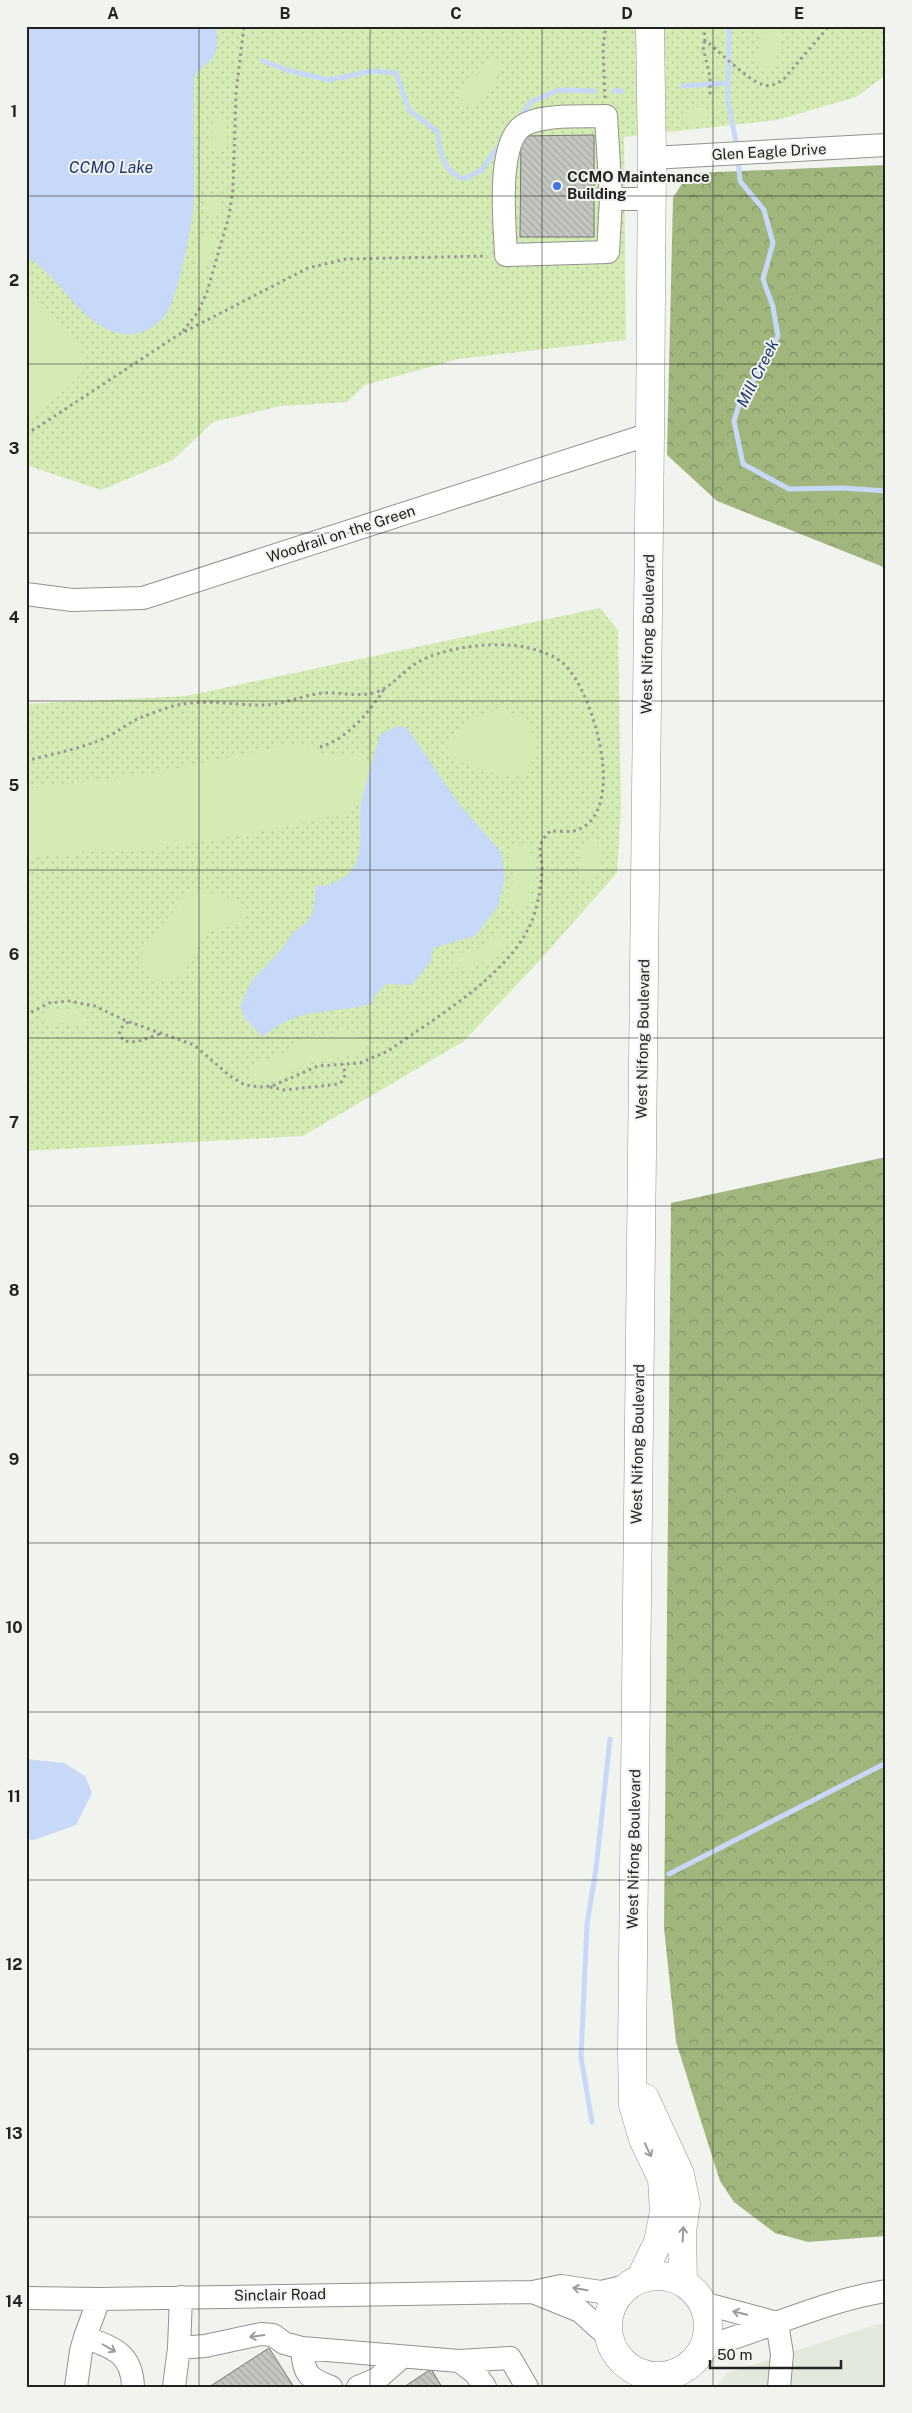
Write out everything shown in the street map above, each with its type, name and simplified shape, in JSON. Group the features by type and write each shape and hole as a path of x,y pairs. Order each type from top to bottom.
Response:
{"main road":[{"name":"West Nifong Boulevard","path":"633,2283 658,2242 664,2212 662,2179 643,2139 634,2105 632,2052 650,434 652,158 650,26"},
{"name":"West Nifong Boulevard","path":"632,2052 648,2108 668,2143 680,2174 686,2204 682,2232 683,2282"},
{"path":"613,2346 626,2364 638,2372 664,2381 683,2370 695,2360 704,2347 708,2332 708,2317 703,2303 694,2291 683,2282 670,2277 655,2276 633,2283 617,2298 610,2311 608,2326 622,2387"}],"street":[{"path":"606,116 611,199 608,252 506,255 504,171 512,140 524,124 543,119 606,116"},
{"name":"Glen Eagle Drive","path":"652,158 886,145"},
{"path":"611,199 652,198"},
{"name":"Woodrail on the Green","path":"26,594 72,600 143,598 650,434"},
{"name":"Sinclair Road","path":"26,2298 98,2299 534,2292 561,2286 601,2292 633,2283"},
{"path":"704,2347 745,2336 853,2296 886,2291"},
{"name":"Sinclair Road","path":"534,2292 580,2311 613,2346"},
{"path":"174,2387 179,2348 180,2297"},
{"path":"76,2387 80,2351 98,2299"},
{"path":"703,2303 777,2323"},
{"path":"777,2323 782,2354 779,2387"},
{"path":"179,2348 205,2346 261,2334 273,2336 284,2343 302,2348 459,2361 510,2358 527,2387"},
{"path":"86,2337 107,2346 127,2359 134,2387"},
{"path":"302,2348 307,2374 313,2380 330,2387"},
{"path":"358,2387 377,2378 402,2357"},
{"path":"459,2361 475,2372 485,2387"}],"path":[{"path":"181,333 198,312 207,292 230,216 234,189 236,93 244,26"},
{"path":"606,26 603,47 606,116"},
{"path":"704,26 705,40 702,48 710,76 710,96"},
{"path":"705,40 756,81 765,85 774,85 783,80 828,26"},
{"path":"26,433 35,429 181,333 286,278 326,262 346,259 506,255"},
{"path":"26,761 96,742 142,717 183,704 278,704 323,694 360,696 376,693 414,665 446,650 502,646 524,647 547,654 564,664 570,671 589,704 598,730 603,783 598,808 586,824 574,830 550,831 543,838 540,847 542,871 528,929 496,972 388,1051 360,1063 318,1066 267,1086"},
{"path":"320,747 340,738 375,704 386,687"},
{"path":"26,1015 49,1002 69,1001 95,1006 128,1021 194,1045 230,1076 245,1085 267,1086 285,1090 339,1084 346,1076 343,1064"},
{"path":"128,1021 121,1028 119,1034 124,1041 136,1042 163,1033"}],"shaded area":[{"path":"878,2324 886,2324 886,2387 716,2387 727,2373"}],"green space":[{"path":"26,26 886,26 886,75 856,97 777,120 624,137 626,340 458,359 365,385 347,402 281,406 213,422 173,460 101,490 26,465"},
{"path":"764,26 783,26 777,59 769,69 764,69 755,62"},
{"path":"496,59 499,64 499,70 488,91 473,106 460,104 460,90 469,76 483,65"},
{"path":"700,107 708,111 708,118 699,123 692,124 682,121 681,116 684,110"},
{"path":"217,117 225,119 228,134 224,151 219,153 213,151 211,140 213,122"},
{"path":"886,165 886,568 717,501 667,455 673,198 681,185 694,173"},
{"path":"214,193 220,196 220,206 217,216 210,218 204,212 206,197"},
{"path":"207,236 214,242 209,264 201,268 195,261 201,238"},
{"path":"26,290 71,336 84,357 85,365 82,373 76,380 45,408 26,422"},
{"path":"600,608 618,630 621,808 617,873 539,961 464,1041 303,1136 26,1151 26,704 186,696"},
{"path":"500,710 520,719 531,730 534,737 535,752 532,763 526,772 519,776 494,773 461,762 450,755 447,747 455,731 463,725 473,719"},
{"path":"292,744 309,747 325,755 356,753 362,756 370,768 362,800 349,812 275,829 143,851 88,852 26,858 26,789 154,773"},
{"path":"591,840 599,851 599,867 598,876 593,880 587,880 579,874 579,859 583,846"},
{"path":"529,844 532,853 534,877 530,894 523,910 514,910 507,899 513,879 510,851 517,845"},
{"path":"204,891 227,897 241,905 245,911 245,918 241,927 220,928 208,933 199,944 184,973 178,977 165,980 149,974 142,963 141,957 144,949 188,895 192,892"},
{"path":"500,933 504,934 505,941 481,964 466,970 452,964 454,955 478,948"},
{"path":"51,1010 79,1012 86,1022 85,1025 81,1027 63,1023 45,1024 40,1020 41,1014"},
{"path":"345,1030 360,1037 367,1045 360,1054 307,1063 275,1081 254,1081 250,1075 250,1069 257,1062 286,1052 306,1038"},
{"path":"886,1157 886,2236 808,2242 775,2233 734,2202 720,2181 676,2042 664,1928 671,1203"}],"water":[{"name":"CCMO Lake","path":"26,26 217,26 215,53 194,78 194,206 180,277 165,316 151,328 140,333 122,334 107,329 94,321 82,311 39,265 26,257"},
{"path":"397,726 407,728 459,804 501,852 505,878 498,907 475,936 433,948 431,961 412,985 386,984 375,995 371,1004 301,1016 276,1027 262,1037 245,1018 240,1006 253,979 281,950 293,933 308,921 313,911 316,886 323,886 341,879 356,864 360,843 362,798 368,774 380,735"},
{"path":"26,1759 64,1763 85,1776 92,1793 76,1825 34,1840 26,1839"}],"building":[{"name":"CCMO Maintenance Building","path":"594,135 594,237 520,237 521,136"},
{"path":"269,2348 294,2387 209,2387"},
{"path":"431,2369 442,2387 404,2387"}],"waterway":[{"name":"Mill Creek","path":"729,26 728,101 737,147"},
{"path":"263,61 287,70 329,80 372,71 396,73 409,110 438,132 443,160 451,172 464,179 482,170 501,143"},
{"path":"683,86 728,83"},
{"path":"519,118 531,102 558,90 595,91"},
{"path":"614,91 622,91"},
{"name":"Mill Creek","path":"738,158 740,181 764,210 773,243 763,279 773,307 778,336 759,373 742,395 734,421 743,464 789,489 843,488 886,491"},
{"path":"592,2122 581,2057 587,1924 596,1869 610,1739"},
{"path":"669,1874 886,1763"}],"place":[{"name":"CCMO Maintenance Building","path":"557,186"}]}
